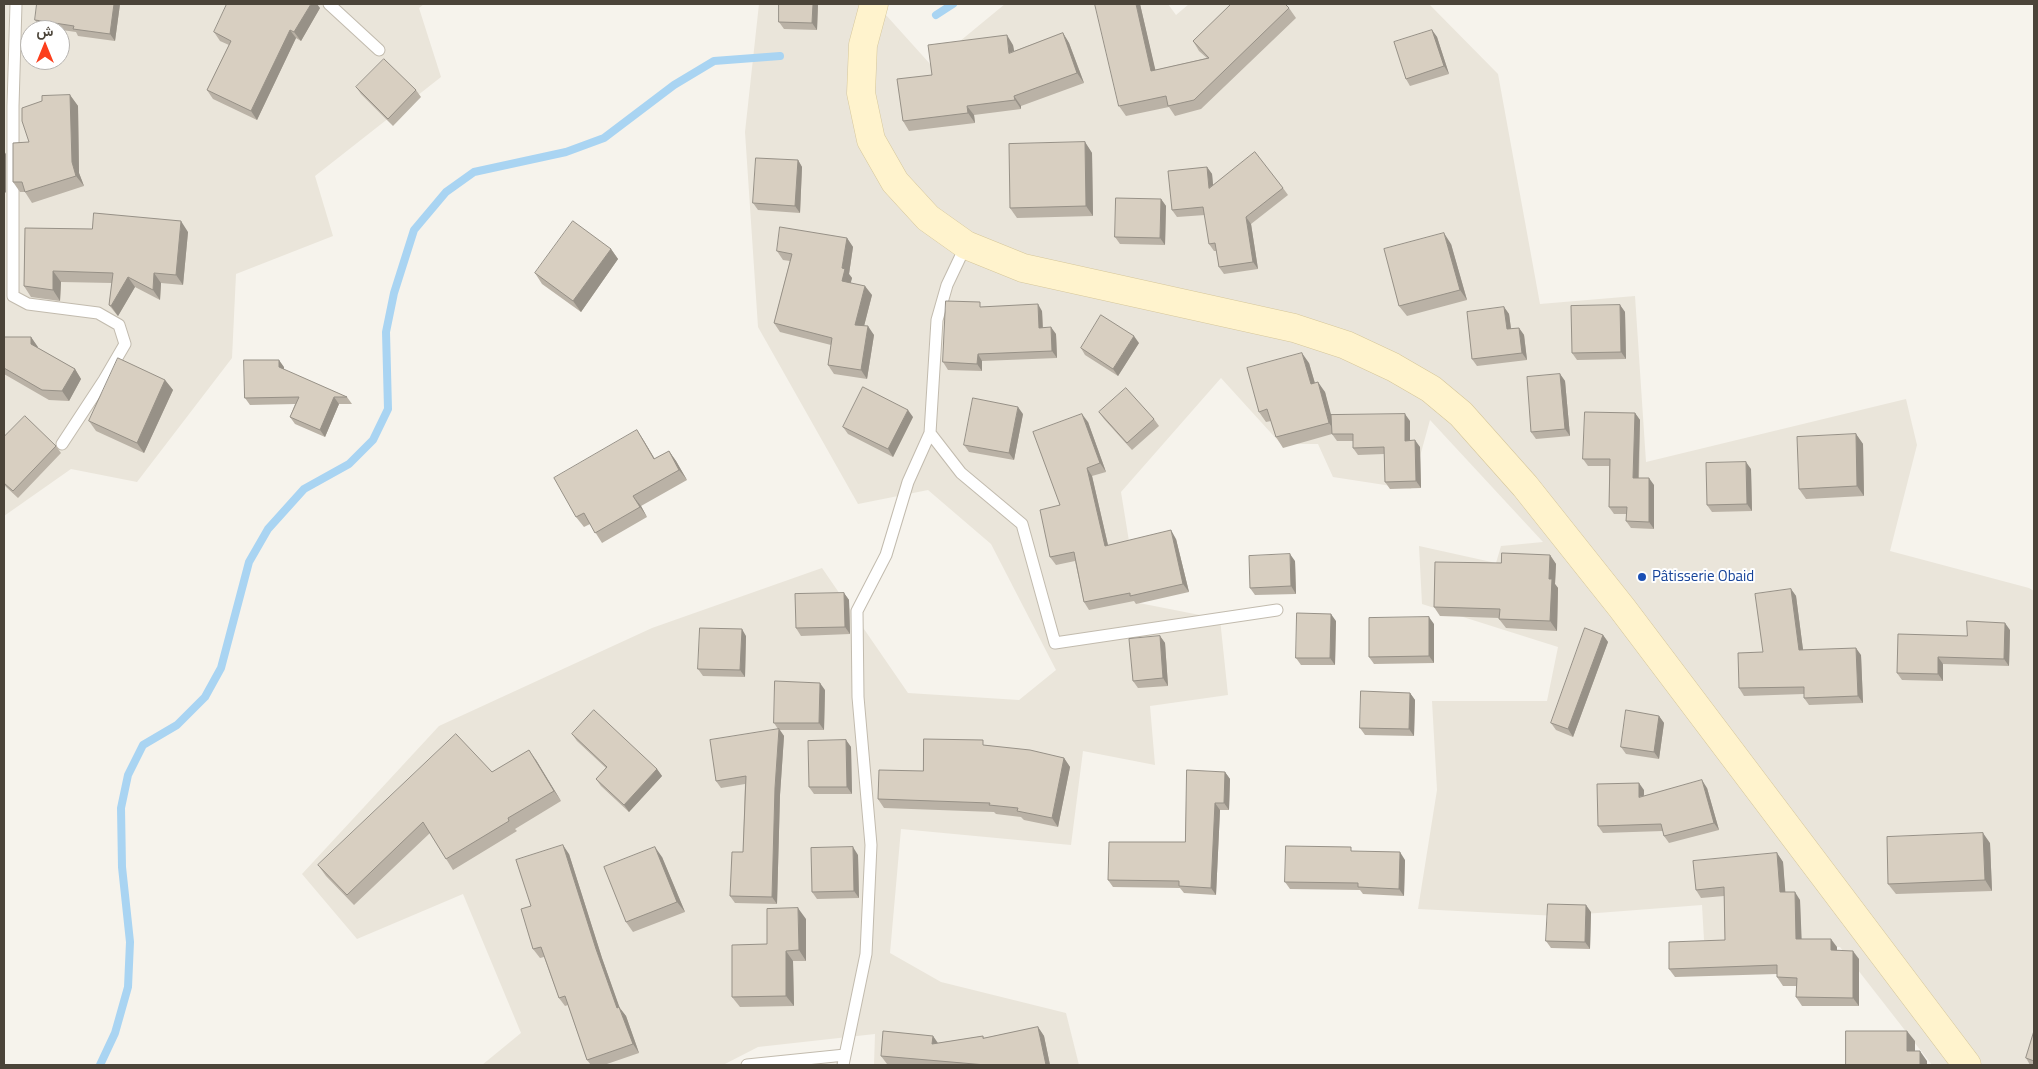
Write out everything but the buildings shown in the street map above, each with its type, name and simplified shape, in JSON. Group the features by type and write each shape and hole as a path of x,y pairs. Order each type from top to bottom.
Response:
{"street":[{"path":"874,4 863,45 861,93 871,140 895,182 928,218 966,245 1023,268 1294,328 1346,344 1393,367 1431,389 1461,414 1531,494 1628,616 1966,1065"}],"lane":[{"path":"16,4 12,106 12,296 28,304 98,313 119,325 125,344 62,444"},
{"path":"329,4 379,50"},
{"path":"746,1065 844,1060 866,954 871,845 858,697 857,611 886,555 902,499 930,433 937,320 946,285 966,245"},
{"path":"930,433 961,473 1022,524 1055,643 1277,610"}],"shaded area":[{"path":"4,4 424,4 419,8 441,77 315,176 333,236 236,274 232,358 137,482 71,469 4,516"},
{"path":"759,4 876,4 931,65 1005,4 1168,4 1176,15 1189,4 1429,4 1498,74 1540,304 1635,296 1646,462 1906,399 1917,445 1890,551 2029,588 2034,591 2034,1065 1932,1065 1840,947 1704,940 1702,905 1558,916 1418,909 1437,790 1432,701 1547,701 1558,647 1422,604 1419,546 1496,563 1501,546 1543,542 1430,420 1411,489 1333,477 1318,444 1281,444 1221,378 1121,492 1139,603 1220,619 1228,695 1150,706 1155,765 1083,751 1071,845 901,829 890,953 941,982 1066,1013 1079,1065 874,1065 875,1034 758,1047 723,1065 482,1065 521,1033 463,894 357,939 302,874 439,726 652,628 822,568 908,693 1019,700 1056,670 991,544 928,490 858,504 758,327 745,132"}],"waterway":[{"path":"936,15 953,4"},
{"path":"100,1065 115,1033 128,987 130,942 122,867 121,808 128,775 143,745 177,725 205,697 221,668 249,562 268,529 304,489 349,464 373,440 388,409 386,332 394,293 414,230 446,192 474,172 566,152 604,138 674,85 714,61 780,56"}],"place":[{"name":"Pâtisserie Obaid","path":"1642,577"}]}
